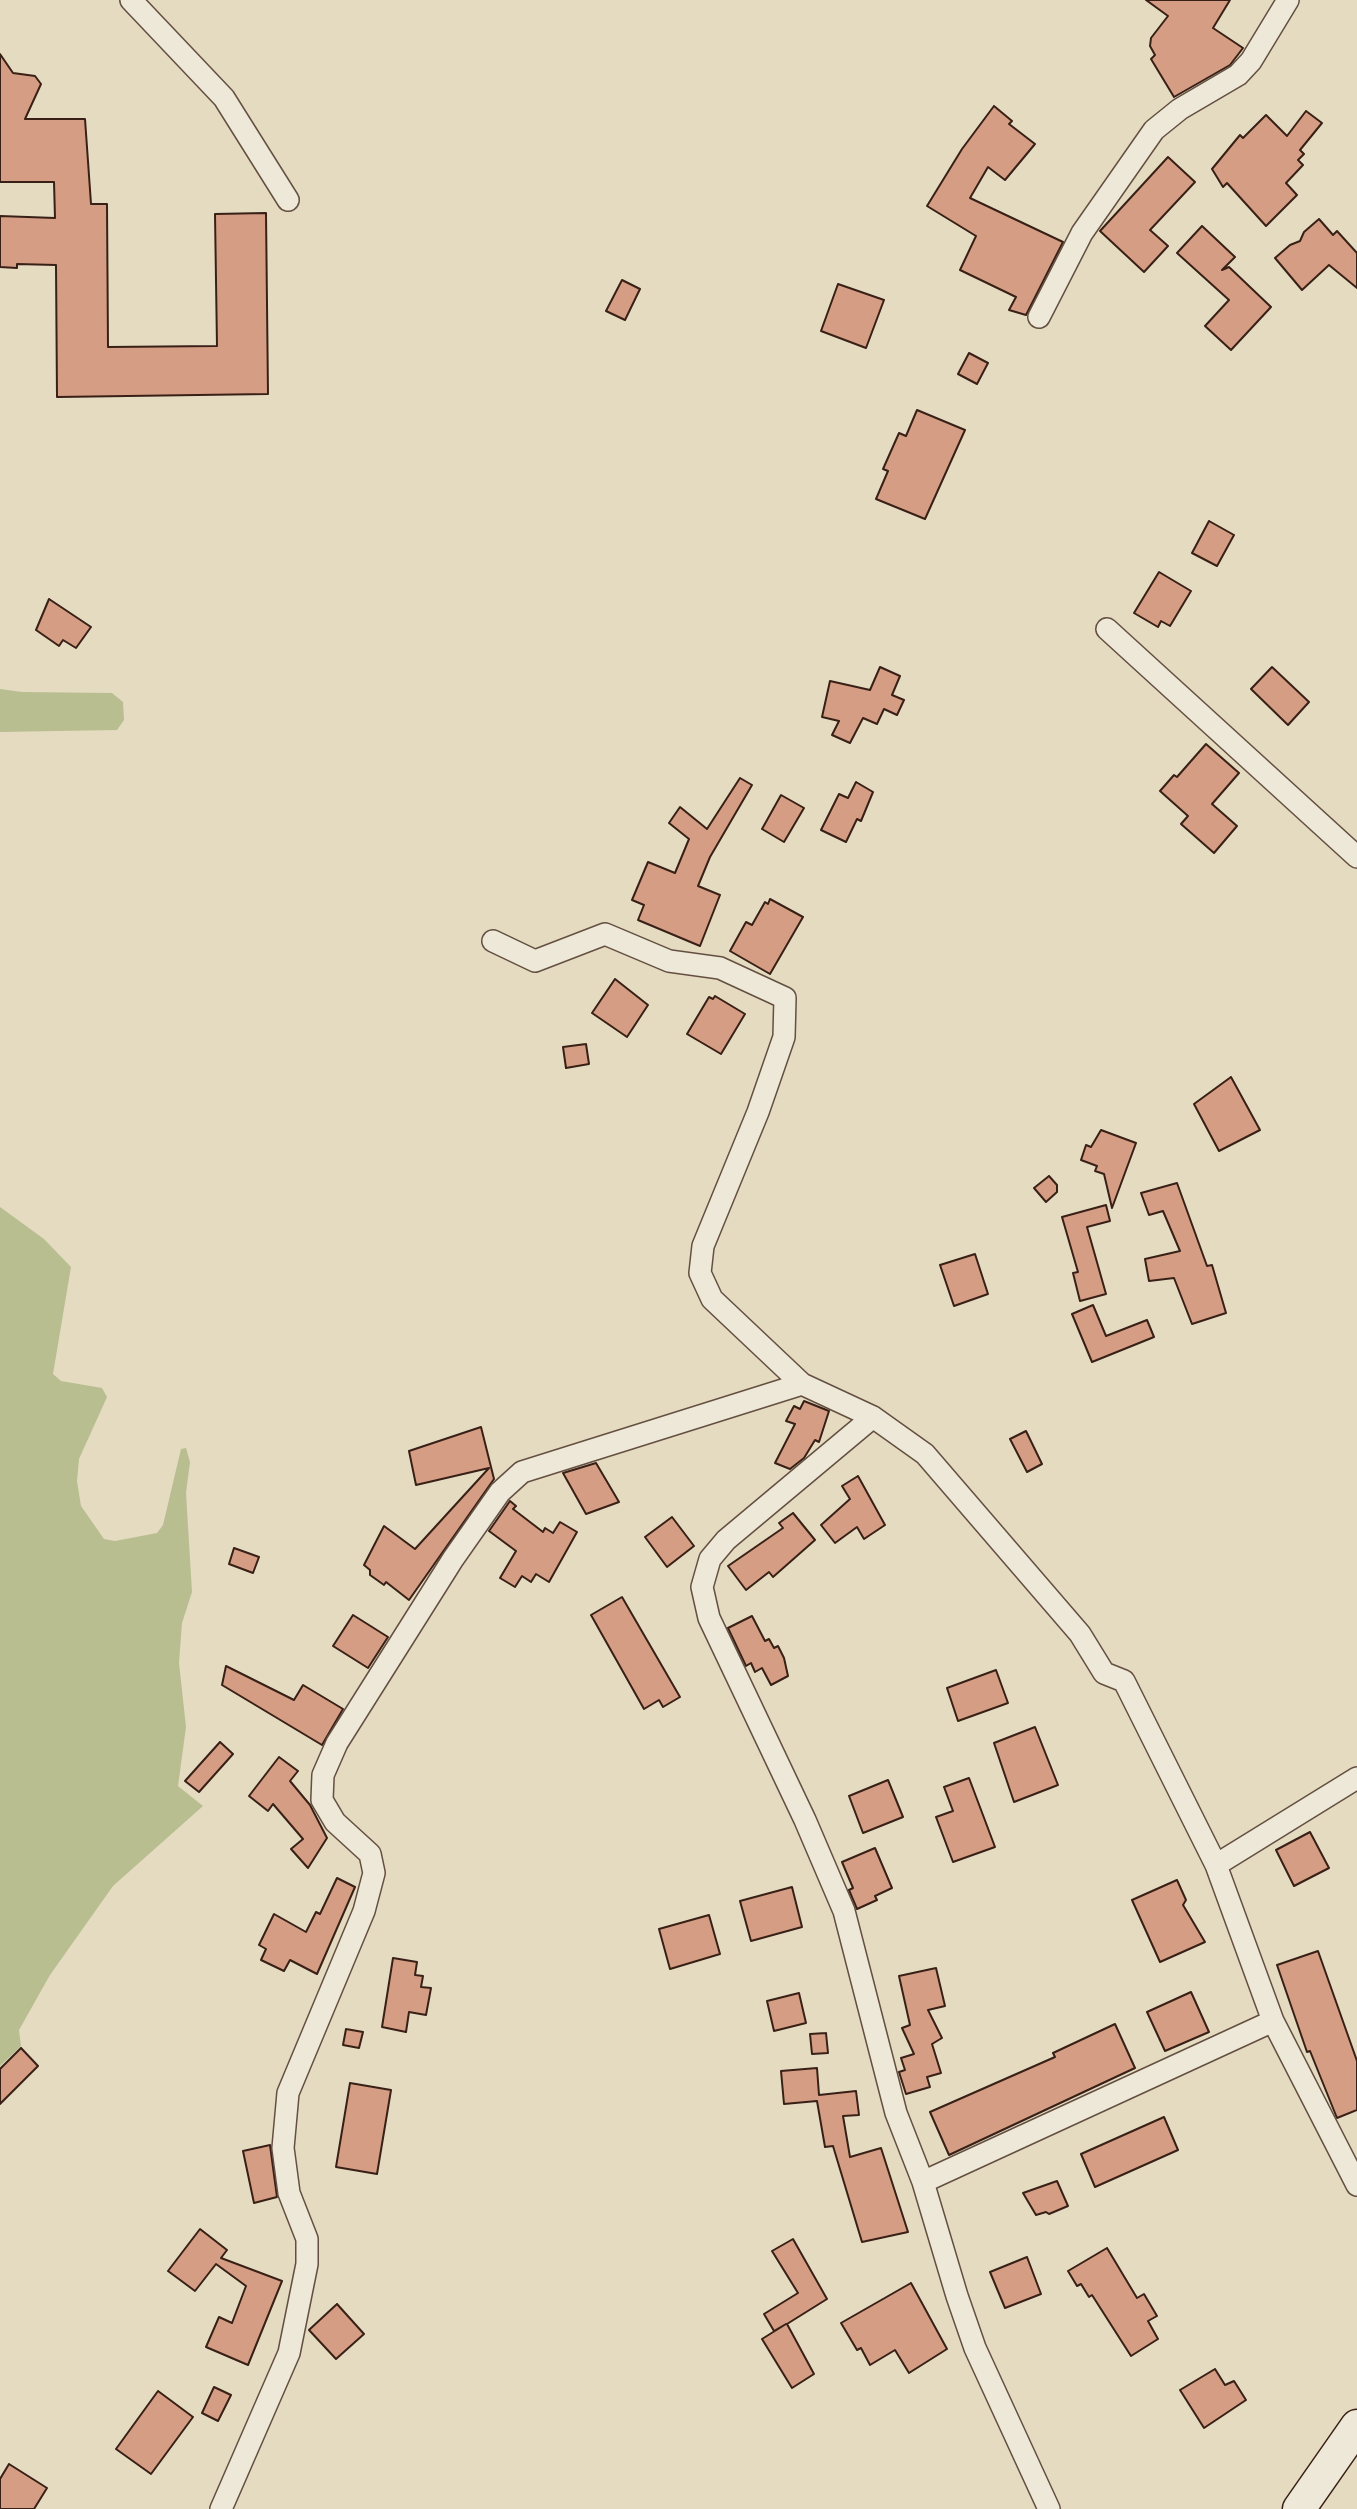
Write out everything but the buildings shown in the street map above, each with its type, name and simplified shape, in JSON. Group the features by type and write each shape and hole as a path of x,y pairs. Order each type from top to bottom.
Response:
{"street":[{"path":"131,0 224,98 288,200"},
{"path":"1039,317 1082,233 1154,130 1180,109 1238,75 1251,61 1288,0"},
{"path":"1107,629 1357,857"},
{"path":"493,941 535,961 605,934 669,961 720,968 785,998 785,1037 758,1112 703,1246 700,1273 712,1299 802,1384 873,1417 925,1454 1080,1634 1104,1673 1124,1681 1216,1865 1273,2021 1357,2185"},
{"path":"221,2509 289,2353 307,2264 307,2239 289,2193 283,2148 288,2093 364,1911 374,1873 370,1854 335,1822 322,1800 323,1775 337,1743 453,1559 500,1492 522,1472 802,1384"},
{"path":"873,1417 726,1540 710,1559 702,1587 709,1618 805,1820 844,1911 896,2113 923,2182 975,2348 1049,2509"},
{"path":"1216,1865 1357,1778"},
{"path":"923,2182 1273,2021"},
{"path":"1299,2509 1357,2426"}],"green space":[{"path":"0,689 22,692 112,693 123,702 124,720 117,730 0,732"},
{"path":"0,1207 44,1239 71,1267 53,1374 61,1381 102,1388 107,1397 79,1459 77,1481 81,1506 104,1539 115,1541 157,1533 163,1525 181,1449 186,1448 190,1462 186,1493 192,1592 182,1623 179,1663 186,1727 178,1786 203,1806 113,1886 50,1975 19,2030 21,2046 0,2066"}]}
